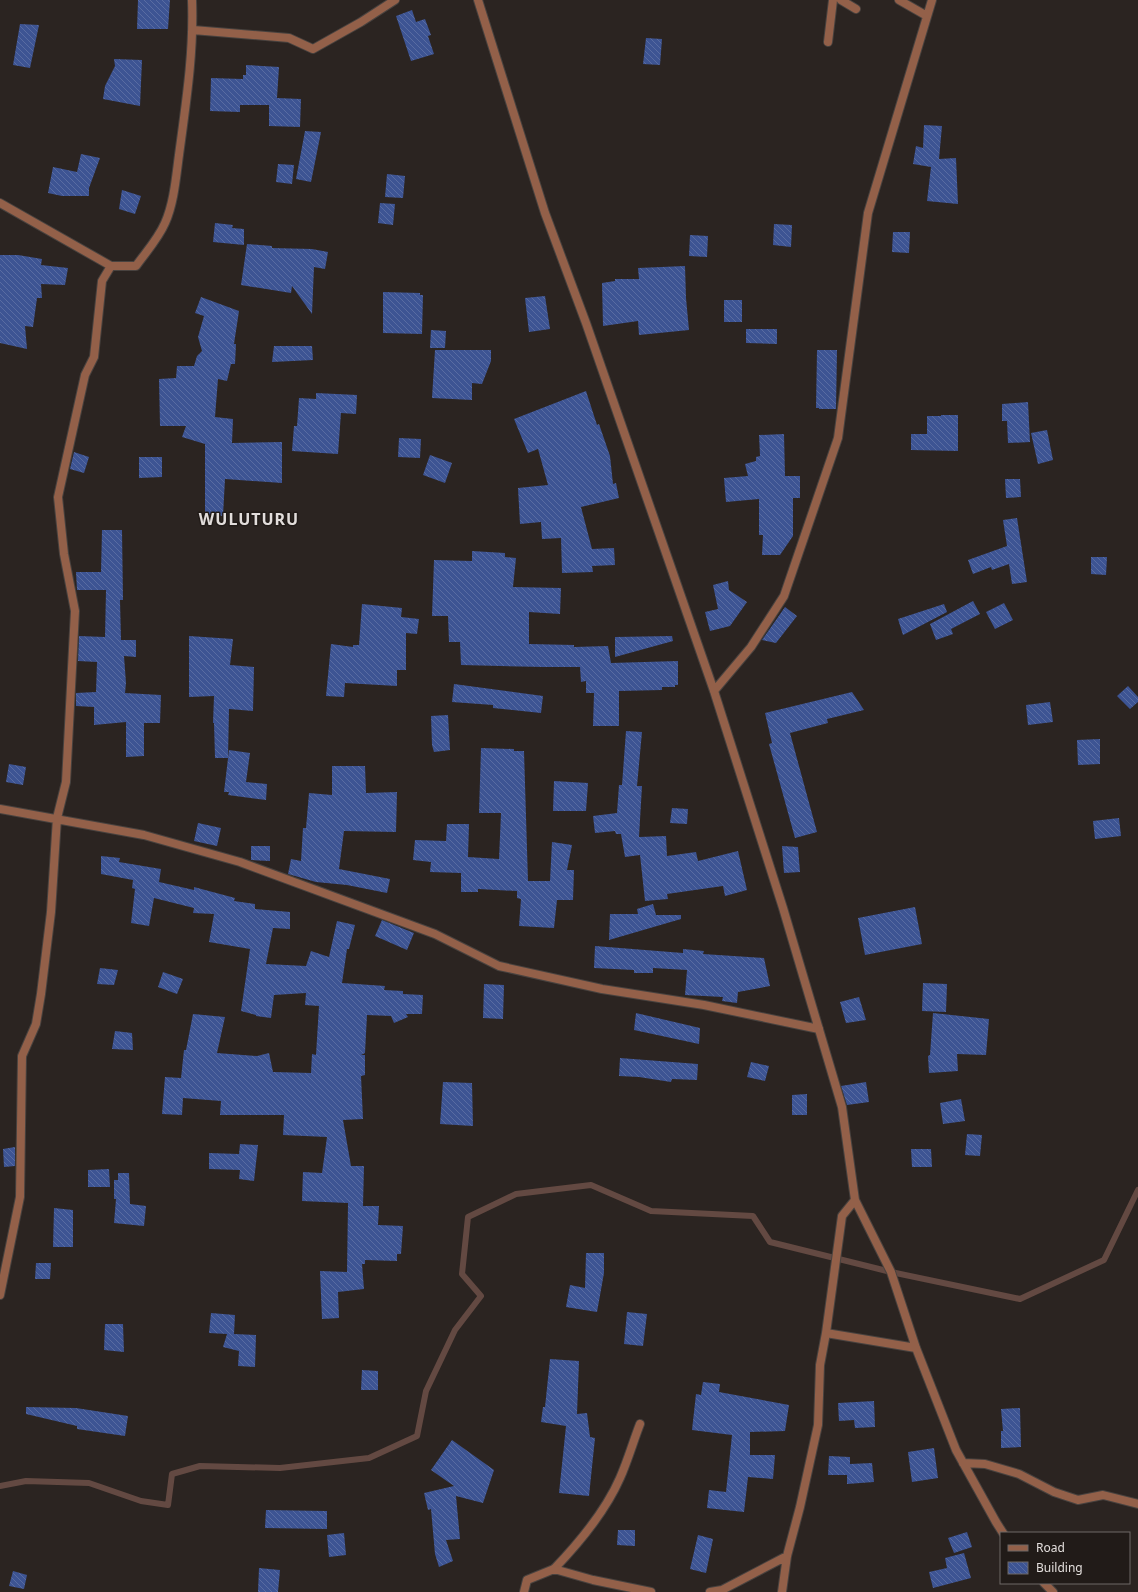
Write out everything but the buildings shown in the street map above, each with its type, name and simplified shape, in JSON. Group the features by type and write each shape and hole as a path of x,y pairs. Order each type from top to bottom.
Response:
{"street":[{"path":"0,203 111,266 136,266 157,239 166,223 172,197 189,85 193,30 192,0"},
{"path":"193,30 289,38 313,49 361,22 395,0"},
{"path":"478,0 545,212 714,691 783,908 842,1107 855,1200 891,1272 916,1348 956,1450 996,1522 1003,1532"},
{"path":"828,42 833,0"},
{"path":"841,0 856,9"},
{"path":"899,0 928,16"},
{"path":"714,691 751,646 784,596 838,438 868,213 932,0"},
{"path":"0,1295 20,1197 22,1056 36,1024 41,994 51,912 57,818 66,782 75,611 64,554 58,497 86,374 94,357 102,281 111,266"},
{"path":"0,809 144,834 240,862 435,934 499,966 602,989 704,1005 820,1029"},
{"path":"782,1592 787,1556 800,1507 818,1425 820,1365 826,1333 842,1216 855,1200"},
{"path":"826,1333 916,1348"},
{"path":"524,1592 527,1580 554,1569 570,1552 601,1510 619,1479 640,1424"},
{"path":"963,1463 985,1464 1019,1474 1054,1492 1078,1500 1103,1495 1138,1504"},
{"path":"710,1592 722,1590 787,1556"},
{"path":"554,1569 593,1580 651,1592"},
{"path":"1045,1584 1053,1592"}],"waterway":[{"path":"0,1486 26,1481 89,1483 141,1501 168,1505 172,1474 200,1466 280,1468 369,1458 417,1436 426,1391 455,1330 481,1296 462,1274 468,1217 516,1194 591,1185 651,1211 753,1216 770,1242 891,1272 1020,1299 1104,1260 1138,1190"}],"district":[{"name":"WULUTURU","path":"249,519"}]}
